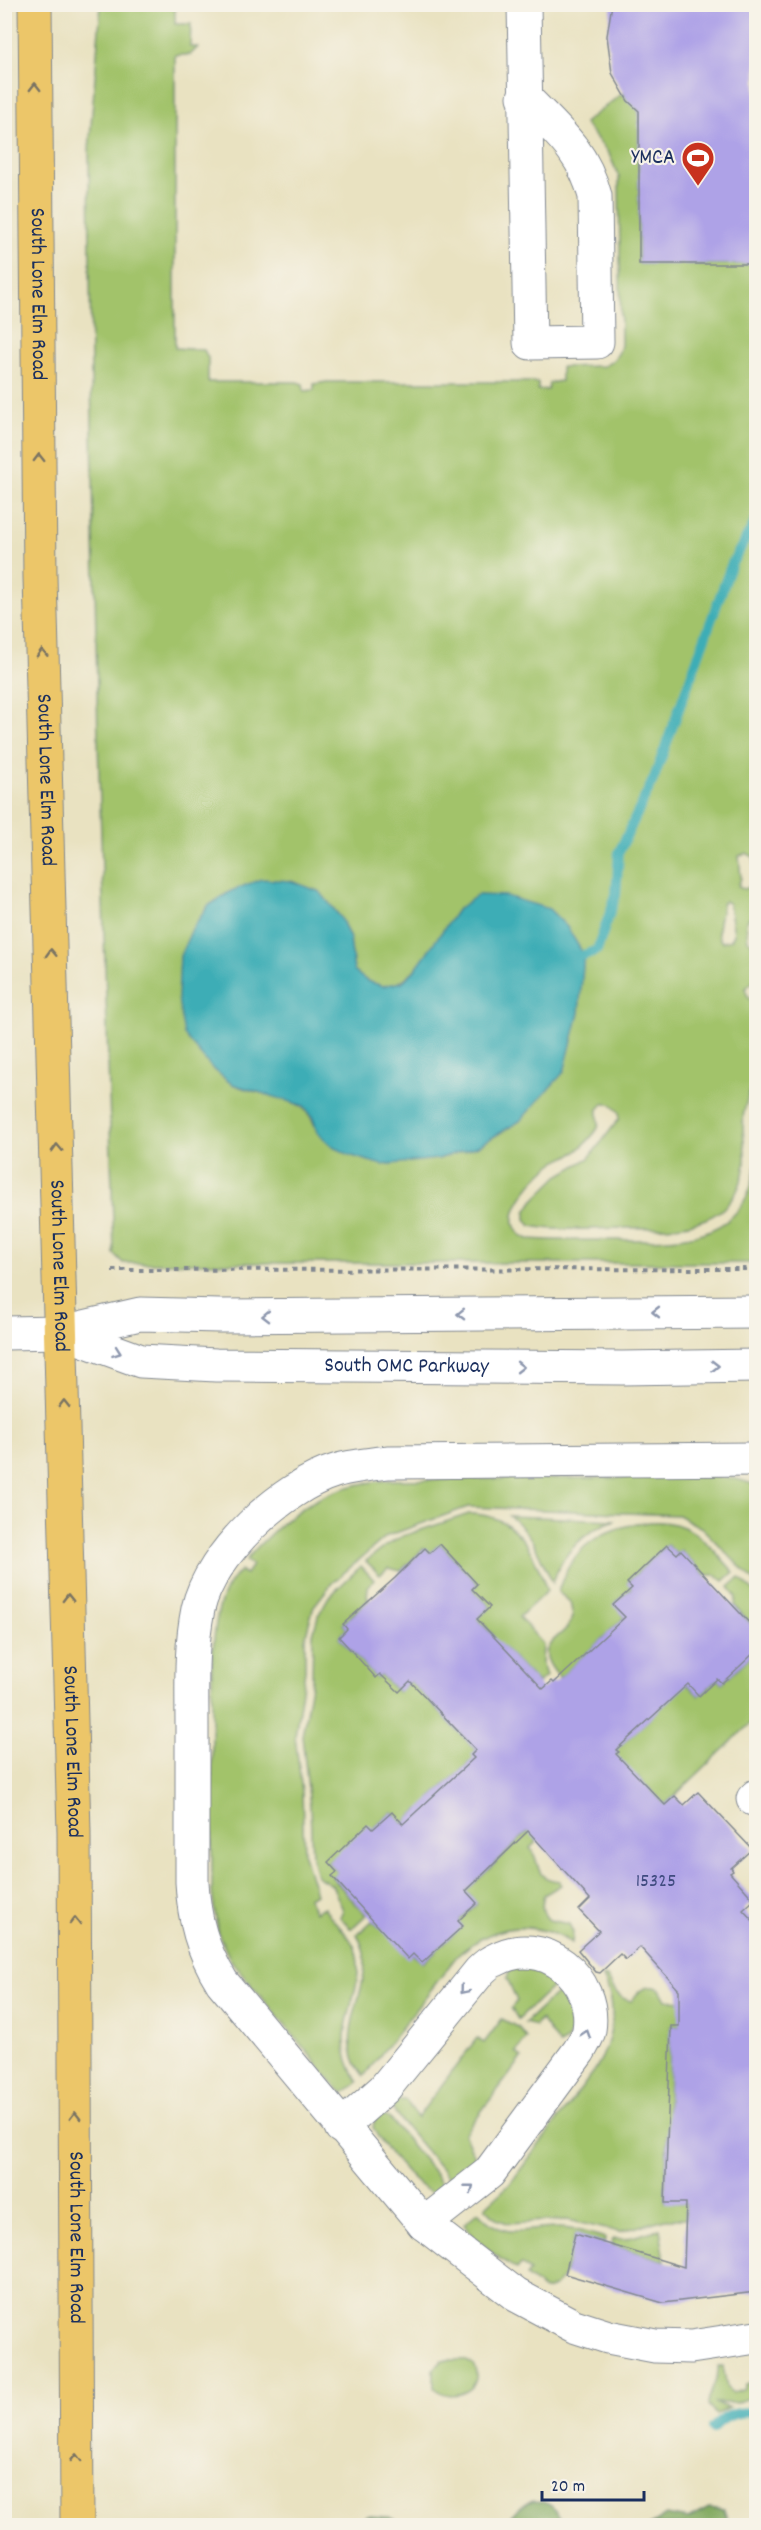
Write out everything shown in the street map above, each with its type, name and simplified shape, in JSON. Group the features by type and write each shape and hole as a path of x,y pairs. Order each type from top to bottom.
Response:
{"main road":[{"name":"South Lone Elm Road","path":"35,4 40,577 74,1832 77,2521"}],"street":[{"path":"524,4 524,97 530,343 597,342 595,196 590,175 582,159 524,97"},
{"name":"South OMC Parkway","path":"4,1333 62,1332 140,1314 219,1316 756,1312"},
{"name":"South OMC Parkway","path":"62,1332 141,1361 216,1365 622,1368 756,1366"},
{"path":"756,1460 389,1462 360,1465 333,1472 307,1484 280,1502 237,1540 221,1561 198,1607 192,1670 192,1882 197,1927 208,1960 222,1982 341,2127 424,2224 516,2295 574,2326 608,2337 655,2346 691,2347 756,2337"},
{"path":"341,2127 384,2090 480,1971 495,1959 532,1952 550,1956 567,1967 578,1979 586,1994 590,2012 589,2032 579,2051 489,2174 424,2224"}],"path":[{"path":"112,1270 756,1269"}],"green space":[{"path":"101,5 175,5 175,24 191,24 190,47 198,47 190,55 175,55 175,348 204,350 208,358 208,382 297,382 303,384 304,391 314,390 314,384 327,382 532,382 538,383 538,390 548,390 549,383 561,381 561,367 604,366 611,362 618,354 621,344 619,177 609,154 584,123 623,93 639,111 639,264 756,264 756,870 756,916 749,918 746,923 748,940 756,947 756,979 745,989 749,999 756,1001 758,1055 755,1076 743,1118 745,1164 739,1186 729,1203 716,1214 700,1221 643,1228 565,1229 531,1226 526,1219 526,1212 533,1201 558,1176 589,1158 619,1119 619,1112 610,1104 603,1104 598,1109 599,1126 596,1131 576,1152 551,1165 526,1191 519,1202 514,1223 518,1232 528,1239 539,1240 662,1239 706,1232 724,1223 739,1209 750,1190 756,1163 756,1263 123,1263 114,1254 98,741 89,150","holes":["746,853 754,857 756,870 749,887 744,889 738,887 741,878 739,856","291,881 320,892 341,918 350,939 354,971 371,983 383,986 406,978 416,968 458,909 520,1121 478,1146 438,1159 317,1132 311,1118 294,1102 246,1089 224,1078 211,1067 192,929 208,906 231,891","725,901 729,904 734,934 731,940 722,942 718,934 722,904"]},
{"path":"711,1477 737,1479 756,1485 756,1583 702,1528 678,1515 468,1507 387,1536 332,1583 314,1606 305,1639 305,1670 295,1736 302,1792 304,1855 316,1894 308,1898 315,1912 324,1907 346,1934 356,1952 357,1983 346,2029 345,2046 349,2063 358,2082 344,2093 337,2088 230,1959 218,1933 212,1892 212,1666 217,1615 225,1591 240,1571 246,1574 252,1565 246,1561 249,1556 280,1525 312,1502 348,1487 391,1480"},
{"path":"469,1514 500,1520 511,1528 529,1549 542,1576 547,1591 519,1617 543,1644 542,1664 546,1676 538,1683 503,1647 488,1639 493,1635 477,1619 490,1607 472,1589 477,1584 440,1544 430,1553 424,1548 401,1571 388,1568 380,1575 366,1561 403,1536"},
{"path":"509,1516 616,1520 595,1529 577,1543 562,1562 553,1583 531,1539"},
{"path":"650,1522 665,1522 688,1529 707,1543 734,1572 724,1581 716,1575 705,1575 681,1550 677,1554 667,1545 628,1582 632,1588 614,1604 625,1617 560,1678 551,1666 547,1649 569,1625 573,1617 570,1602 558,1592 572,1562 592,1541 604,1534 618,1528"},
{"path":"361,1566 374,1580 368,1587 367,1597 369,1599 343,1624 347,1629 339,1637 376,1678 380,1674 398,1692 410,1681 476,1750 479,1763 470,1762 431,1798 424,1814 419,1809 403,1824 392,1812 328,1862 337,1872 332,1877 366,1915 351,1929 340,1917 343,1910 332,1885 317,1876 312,1858 310,1806 302,1736 312,1679 313,1634 318,1616 328,1598"},
{"path":"739,1578 756,1593 756,1630 735,1606 736,1596 729,1587"},
{"path":"756,1651 756,1718 665,1805 637,1776 622,1788 603,1767 618,1752 611,1744 620,1746 687,1684 699,1696 717,1679 722,1683"},
{"path":"532,1828 541,1837 530,1848 541,1874 559,1881 561,1885 544,1895 543,1911 549,1920 569,1924 573,1932 572,1943 542,1930 527,1928 512,1928 484,1937 457,1956 364,2076 355,2062 351,2044 351,2028 365,1966 363,1950 357,1935 372,1921 423,1963 462,1926 458,1921 477,1904 466,1891"},
{"path":"510,1969 534,1970 555,1979 551,1988 518,2019 511,2008 517,2001 507,1978"},
{"path":"602,1976 607,1977 617,1993 627,2000 632,2001 640,1991 647,1987 656,1987 660,1989 666,2000 687,2001 679,2026 671,2026 668,2109 675,2133 667,2134 665,2202 686,2203 686,2219 665,2219 619,2232 567,2220 507,2223 497,2219 485,2207 509,2185 595,2070 606,2048 612,2024 612,2012 608,1988"},
{"path":"565,1991 570,2003 572,2021 568,2040 559,2045 541,2019 535,2026 525,2023 556,1994"},
{"path":"502,2019 519,2028 527,2038 516,2052 522,2058 464,2134 477,2160 455,2181 447,2176 396,2115 391,2105 397,2100 406,2100 417,2118 477,2038 484,2043"},
{"path":"381,2113 390,2119 445,2189 437,2194 430,2192 401,2166 373,2127 375,2119"},
{"path":"478,2212 488,2222 507,2230 566,2228 606,2238 604,2243 575,2235 563,2277 552,2288 544,2290 526,2276 530,2271 521,2264 517,2269 504,2261 480,2243 468,2230 464,2224"},
{"path":"660,2229 665,2261 611,2245 613,2239 625,2239"},
{"path":"442,2360 464,2360 473,2364 476,2373 472,2387 466,2392 450,2395 434,2388 434,2369"},
{"path":"718,2366 723,2366 727,2388 733,2393 743,2390 745,2384 756,2380 756,2395 735,2403 714,2403 729,2408 716,2415 708,2406"},
{"path":"533,2501 544,2502 552,2507 558,2514 561,2525 503,2525 519,2508"},
{"path":"709,2508 724,2510 729,2525 650,2525 666,2515 688,2519"},
{"path":"367,2516 389,2517 405,2525 349,2525"}],"water":[{"path":"261,879 291,881 320,892 341,918 350,939 354,971 367,981 383,986 402,982 414,971 458,909 478,895 506,896 549,909 567,927 584,955 579,1013 564,1072 520,1121 478,1146 438,1159 382,1165 349,1155 331,1145 317,1132 313,1118 304,1106 232,1084 211,1067 184,1035 178,998 180,956 192,929 208,906 231,891"}],"building":[{"name":"YMCA","path":"612,4 756,4 756,264 639,264 639,111 628,101 612,73 607,36"},
{"path":"440,1544 477,1584 472,1589 490,1607 477,1619 543,1689 552,1681 554,1683 625,1617 613,1605 632,1588 627,1583 667,1545 677,1554 681,1550 756,1630 756,1651 722,1683 717,1679 699,1696 688,1684 616,1750 619,1752 616,1754 665,1805 675,1796 684,1805 698,1792 752,1849 731,1868 733,1871 730,1873 754,1900 743,1910 756,1924 756,2292 663,2303 565,2274 575,2234 684,2267 686,2203 665,2203 671,2026 679,2026 679,1990 640,1947 626,1960 620,1954 600,1973 596,1972 578,1950 599,1931 579,1910 590,1899 528,1831 466,1891 477,1903 458,1921 463,1926 422,1963 413,1954 408,1959 332,1876 337,1872 328,1862 368,1824 373,1829 392,1812 403,1824 474,1758 471,1755 476,1750 410,1681 399,1692 380,1674 376,1678 339,1637 347,1629 343,1624 425,1548 430,1553"}],"waterway":[{"path":"584,955 597,950 616,895 619,852 654,778 732,563 756,521"},
{"path":"713,2428 733,2414 756,2413"}],"place":[{"name":"YMCA","path":"698,187"}]}
